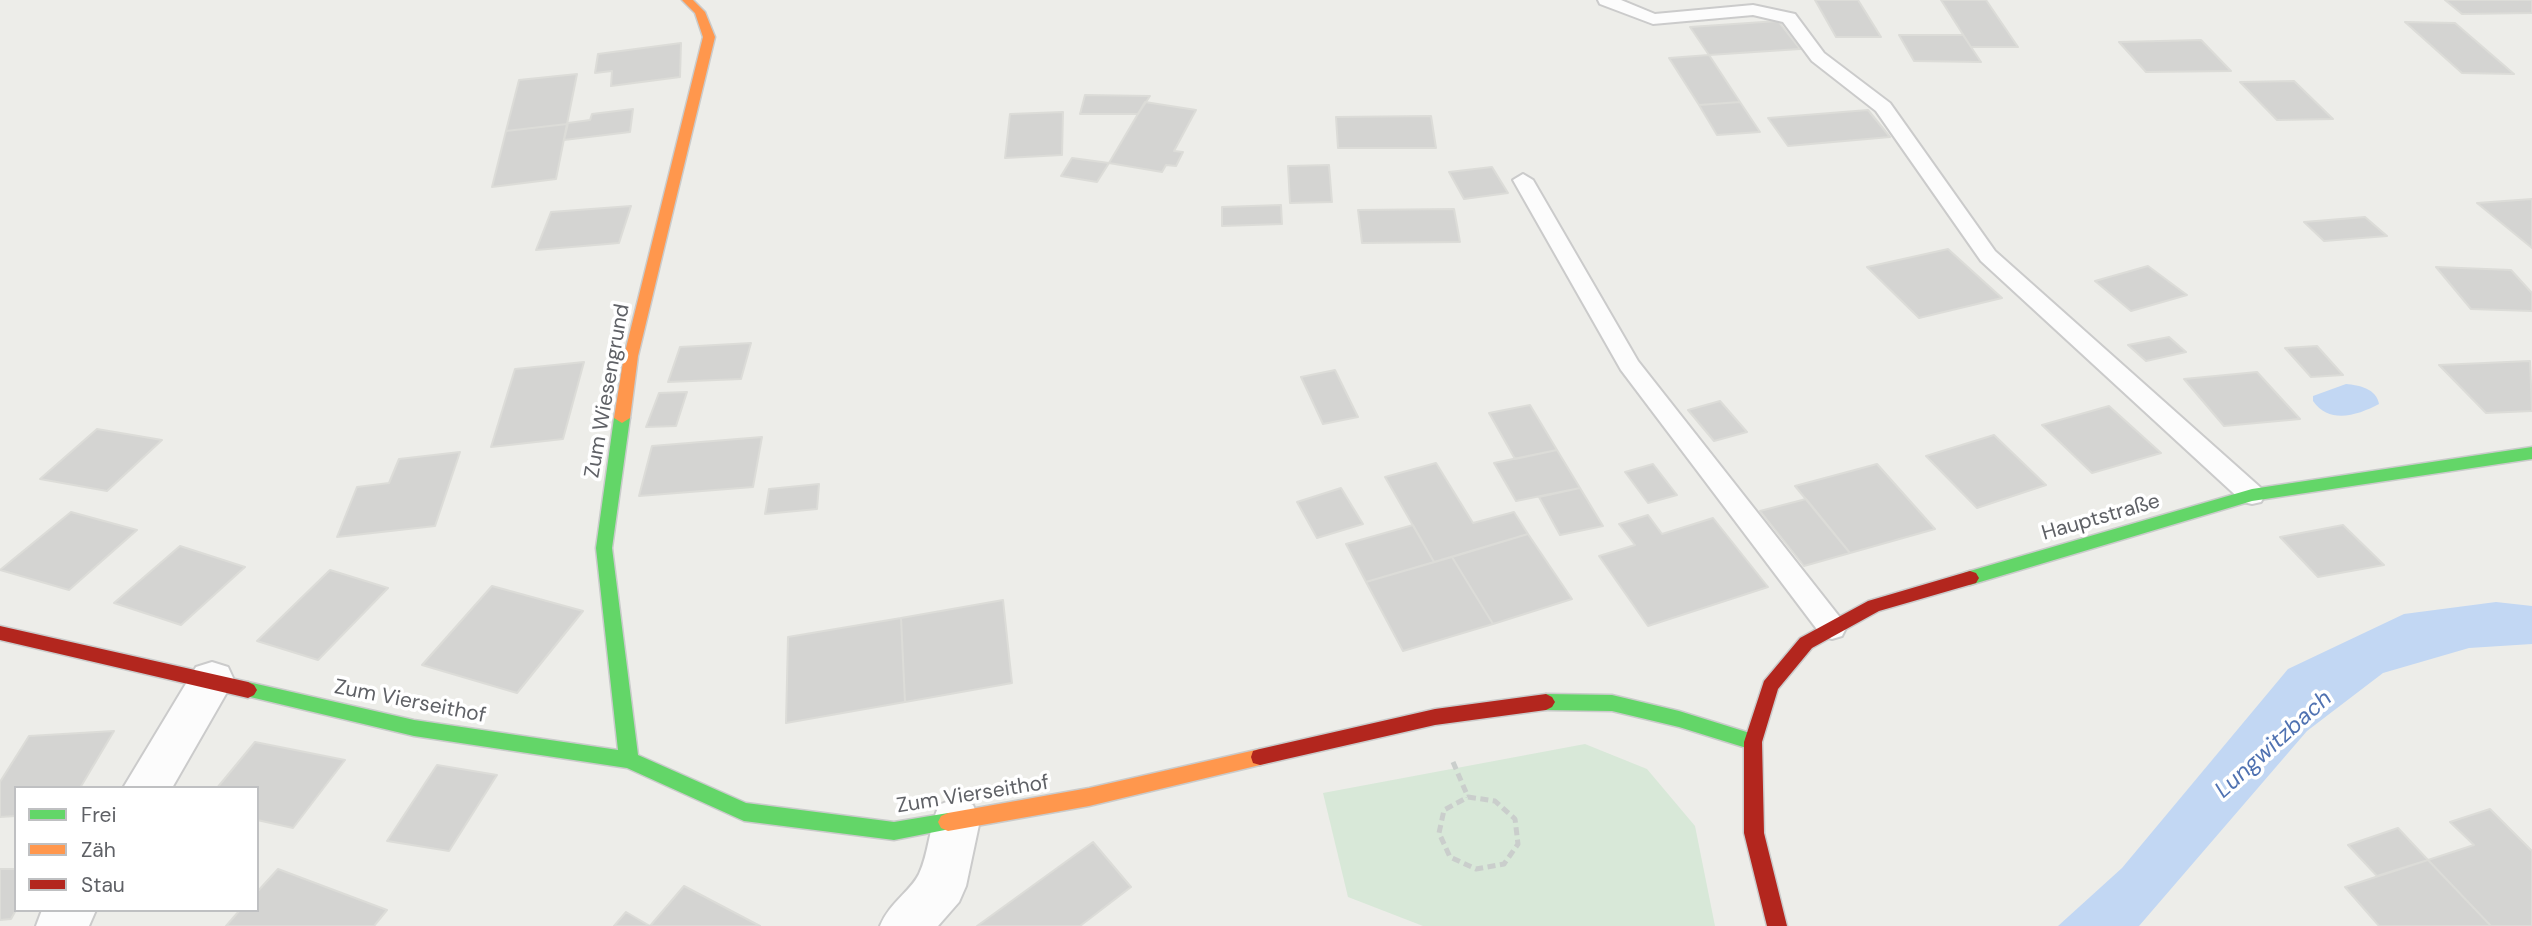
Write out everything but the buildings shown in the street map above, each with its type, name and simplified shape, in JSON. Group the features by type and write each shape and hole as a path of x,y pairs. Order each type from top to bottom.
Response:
{"street":[{"name":"Zum Wiesengrund","path":"629,760 604,548 631,356 709,37 700,12 687,0"},
{"name":"Hauptstraße","path":"1777,926 1754,833 1753,742 1770,686 1806,643 1874,606 2252,495 2532,453"},
{"name":"Zum Vierseithof","path":"0,633 414,728 629,760 744,812 894,831 1089,797 1435,717 1542,702 1612,703 1679,719 1753,742"},
{"path":"147,786 212,680"},
{"path":"905,926 941,886 956,820"}],"lane":[{"path":"1606,0 1653,19 1754,10 1789,18 1818,57 1883,107 1988,256 2252,495"},
{"path":"1522,180 1629,365 1832,628"}],"path":[{"path":"1468,797 1494,801 1515,819 1518,844 1504,864 1476,869 1450,857 1439,833 1444,810 1468,797"}],"green space":[{"path":"1585,744 1647,769 1695,826 1715,926 1423,926 1348,897 1323,793"}],"water":[{"path":"2346,384 2371,391 2379,404 2344,416 2328,413 2313,401 2313,396"},
{"name":"Lungwitzbach","path":"2496,602 2532,606 2532,644 2469,648 2383,673 2307,731 2139,926 2058,926 2122,868 2288,669 2404,614"}],"traffic: fast":[{"path":"622,418 604,548 629,760"},
{"path":"1970,578 2252,495 2532,453"},
{"path":"248,690 414,728 629,760 744,812 894,831 948,822"},
{"path":"1546,702 1612,703 1679,719 1753,742"}],"traffic: slow":[{"path":"622,418 631,356 709,37 700,12 687,0"},
{"path":"948,822 1089,797 1260,757"}],"traffic: jam":[{"path":"1777,926 1754,833 1753,742 1770,686 1806,643 1874,606 1970,578"},
{"path":"0,633 248,690"},
{"path":"1260,757 1435,717 1546,702"}]}
